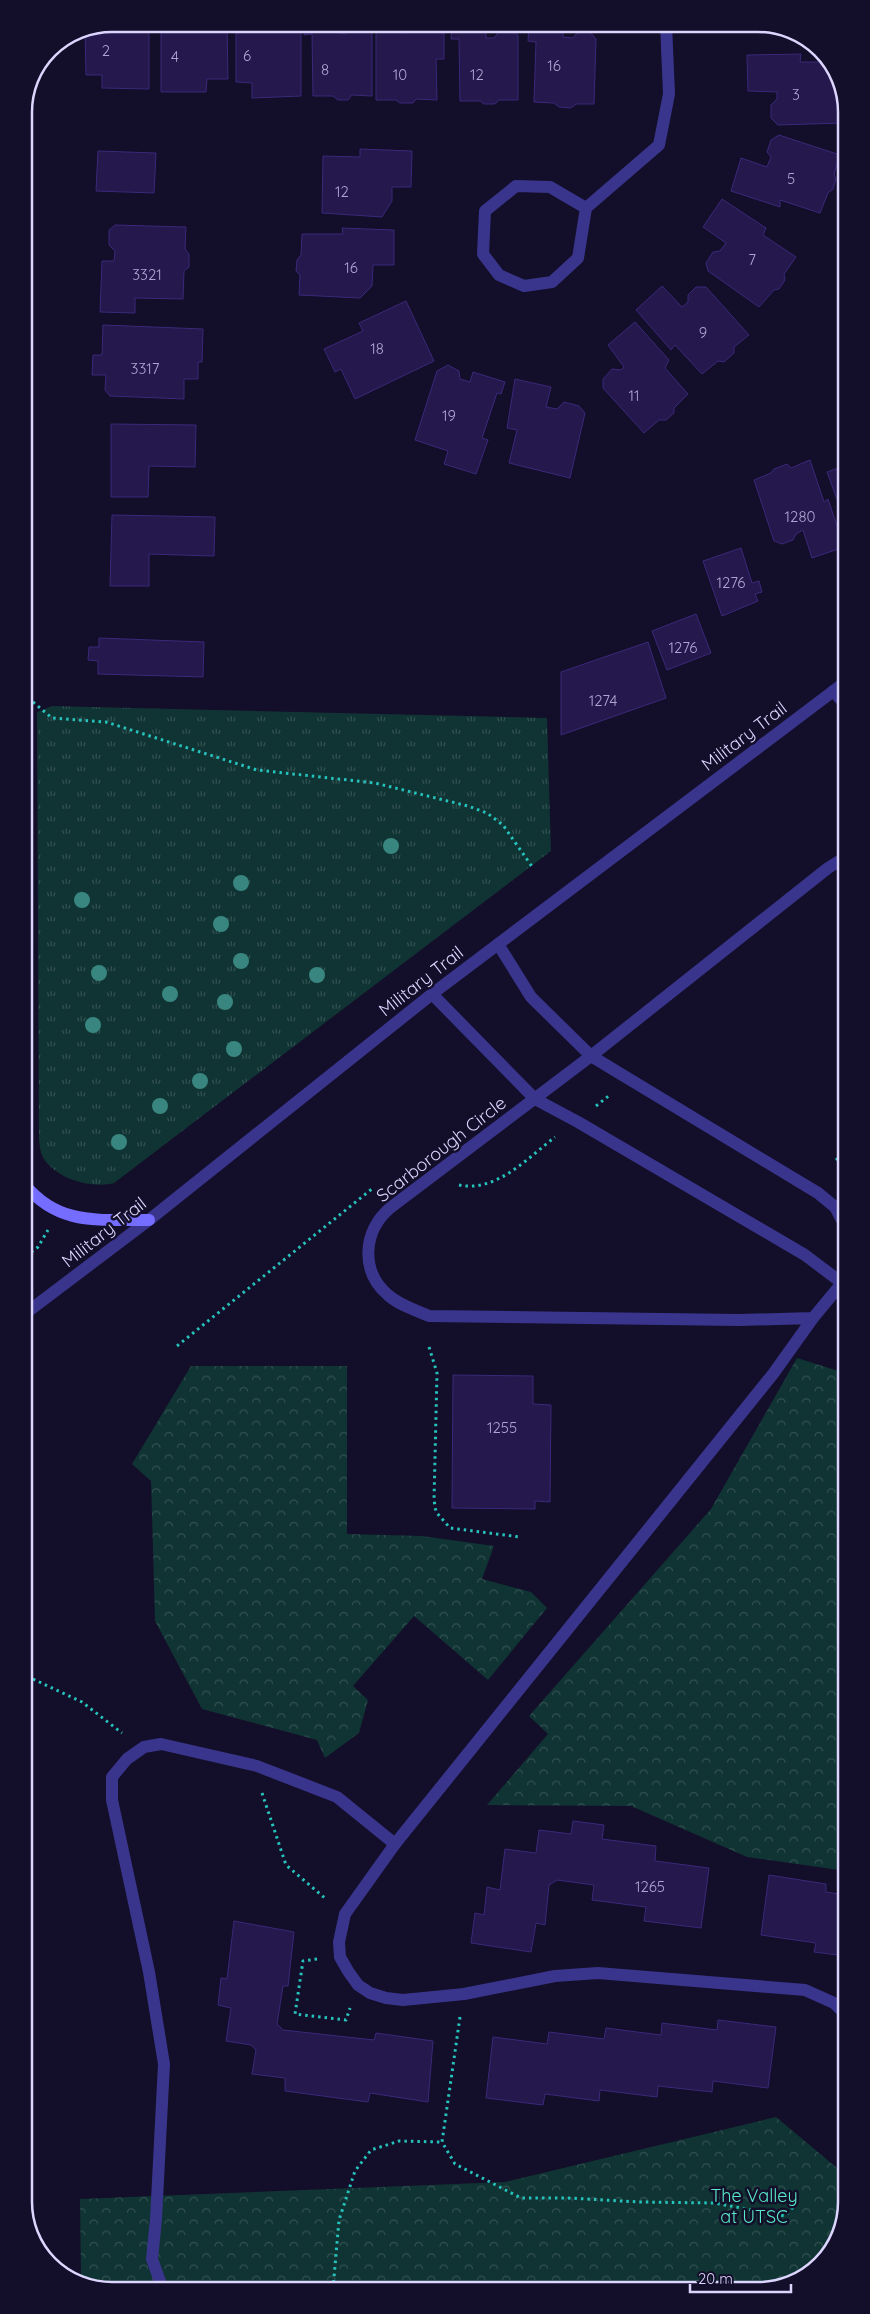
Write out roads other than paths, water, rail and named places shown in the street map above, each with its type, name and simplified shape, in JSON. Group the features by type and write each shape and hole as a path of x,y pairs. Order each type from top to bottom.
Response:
{"main road":[{"path":"32,1194 62,1214 80,1219 149,1220"}],"street":[{"path":"586,208 550,187 516,186 485,211 483,254 499,275 524,286 552,282 578,258 586,208 659,145 669,94 666,33"},
{"name":"Military Trail","path":"32,1308 149,1220 432,994 838,688"},
{"path":"833,692 838,697"},
{"name":"Scarborough Circle","path":"813,1318 739,1320 429,1316 388,1295 376,1281 367,1252 369,1238 383,1214 591,1056 838,863"},
{"path":"498,944 531,997 591,1056 818,1193 835,1207 838,1213"},
{"path":"432,994 535,1099 578,1122 838,1275"},
{"path":"838,1285 777,1368 396,1844 345,1914 339,1942 340,1957 358,1985 370,1993 386,1998 403,2000 464,1994 555,1976 598,1973 805,1990 834,2003 838,2007"},
{"path":"160,2281 152,2259 156,2219 164,2064 149,1972 112,1800 112,1777 127,1759 144,1747 161,1744 257,1766 337,1797 396,1844"}],"park label":[{"name":"The Valley at UTSC","path":"754,2205"}]}
